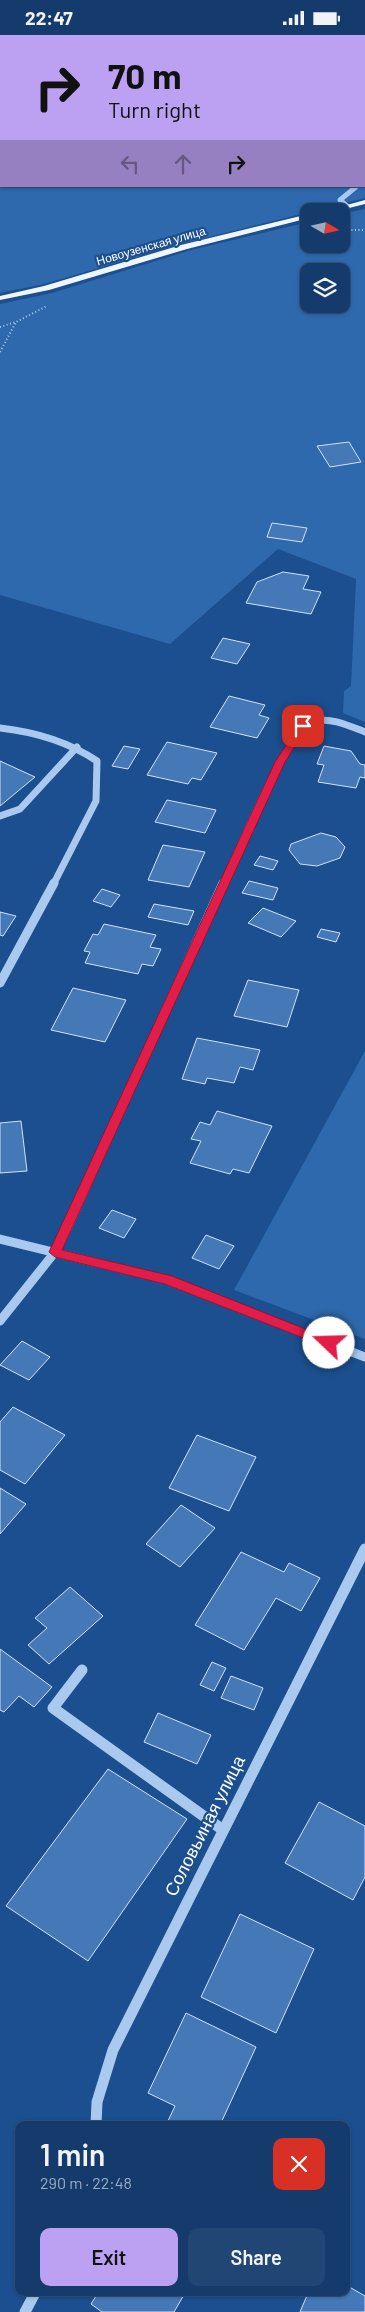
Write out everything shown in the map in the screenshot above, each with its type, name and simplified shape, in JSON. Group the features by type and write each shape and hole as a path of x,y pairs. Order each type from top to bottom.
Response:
{"main road":[{"path":"350,206 365,202"},
{"name":"Новоузенская улица","path":"0,298 46,288 184,247 300,218"}],"street":[{"path":"0,1321 55,1252 255,816 295,737 303,726 320,720 338,721 365,732"},
{"path":"0,728 39,733 77,747 97,761 96,801 20,949 0,983"},
{"path":"0,816 20,809 77,747"},
{"path":"0,1239 167,1280 365,1357"},
{"name":"Соловьиная улица","path":"96,2121 97,2102 113,2050 365,1549"},
{"path":"82,1669 53,1708 223,1830"},
{"path":"25,2312 33,2296"}],"lane":[{"path":"343,203 340,200 356,187"}],"path":[{"path":"350,230 365,230"},
{"path":"0,352 16,322"}],"shaded area":[{"path":"0,187 365,187 365,198 345,203 300,203 300,214 181,244 44,284 0,293"},
{"path":"365,209 365,722 343,713 344,691 351,686 356,579 278,549 170,644 0,595 0,304 52,293 191,250 300,224 300,253 350,253 350,212"},
{"path":"365,1051 365,1339 234,1290"}],"building":[{"path":"349,442 361,462 330,467 317,446"},
{"path":"272,523 307,528 302,542 267,537"},
{"path":"283,572 309,576 303,589 321,592 311,614 246,603 257,582"},
{"path":"223,638 250,644 237,664 211,658"},
{"path":"229,696 265,705 259,715 269,718 257,738 210,727"},
{"path":"167,742 217,753 201,780 192,778 188,784 147,775"},
{"path":"124,746 140,749 128,769 112,766"},
{"path":"324,746 351,751 360,764 365,765 365,778 360,777 356,788 318,782 324,765 317,764"},
{"path":"0,761 35,777 0,806"},
{"path":"167,800 216,810 205,833 155,822"},
{"path":"321,833 336,837 345,847 340,858 317,866 300,864 289,850 291,844"},
{"path":"163,845 205,852 189,887 148,880"},
{"path":"260,856 278,861 273,870 254,865"},
{"path":"249,881 278,888 273,900 242,893"},
{"path":"102,889 120,895 111,907 93,901"},
{"path":"154,904 194,911 188,925 148,917"},
{"path":"263,908 296,921 281,937 248,923"},
{"path":"0,912 16,916 3,936 0,935"},
{"path":"104,924 156,935 150,947 161,949 153,966 142,964 138,974 85,963 90,952 84,951 93,934 98,935"},
{"path":"321,929 340,933 336,942 317,937"},
{"path":"248,980 299,990 287,1027 234,1016"},
{"path":"73,988 126,1000 105,1042 51,1030"},
{"path":"197,1038 260,1050 253,1070 240,1067 234,1083 207,1078 205,1084 182,1079"},
{"path":"217,1111 272,1126 249,1173 233,1169 230,1174 190,1163 201,1141 191,1139 200,1122 210,1125"},
{"path":"21,1121 27,1171 0,1173 0,1123"},
{"path":"112,1210 136,1219 124,1238 99,1228"},
{"path":"206,1235 234,1246 219,1269 192,1258"},
{"path":"22,1341 50,1357 29,1380 0,1365"},
{"path":"13,1407 65,1435 25,1484 0,1470 0,1422"},
{"path":"197,1435 256,1457 229,1511 169,1488"},
{"path":"0,1488 26,1504 0,1534"},
{"path":"181,1505 215,1528 180,1567 146,1544"},
{"path":"241,1552 284,1572 289,1563 320,1578 301,1611 276,1598 244,1650 195,1625"},
{"path":"70,1587 103,1616 49,1664 28,1645 47,1628 35,1618"},
{"path":"0,1649 52,1687 34,1707 19,1696 4,1712 0,1710"},
{"path":"212,1662 226,1668 214,1691 200,1685"},
{"path":"231,1676 263,1688 254,1710 221,1698"},
{"path":"158,1713 211,1735 197,1764 144,1742"},
{"path":"108,1769 187,1819 88,1961 6,1906"},
{"path":"319,1802 365,1826 365,1877 353,1900 285,1863"},
{"path":"240,1914 314,1949 276,2033 201,1997"},
{"path":"186,2013 256,2047 222,2121 168,2121 175,2106 148,2093"},
{"path":"350,2287 365,2296 365,2312 300,2312 307,2296 350,2296"},
{"path":"96,2296 183,2296 174,2312 102,2312 91,2304"}],"route":[{"path":"303,726 280,762 55,1252 167,1280 329,1343"}]}
